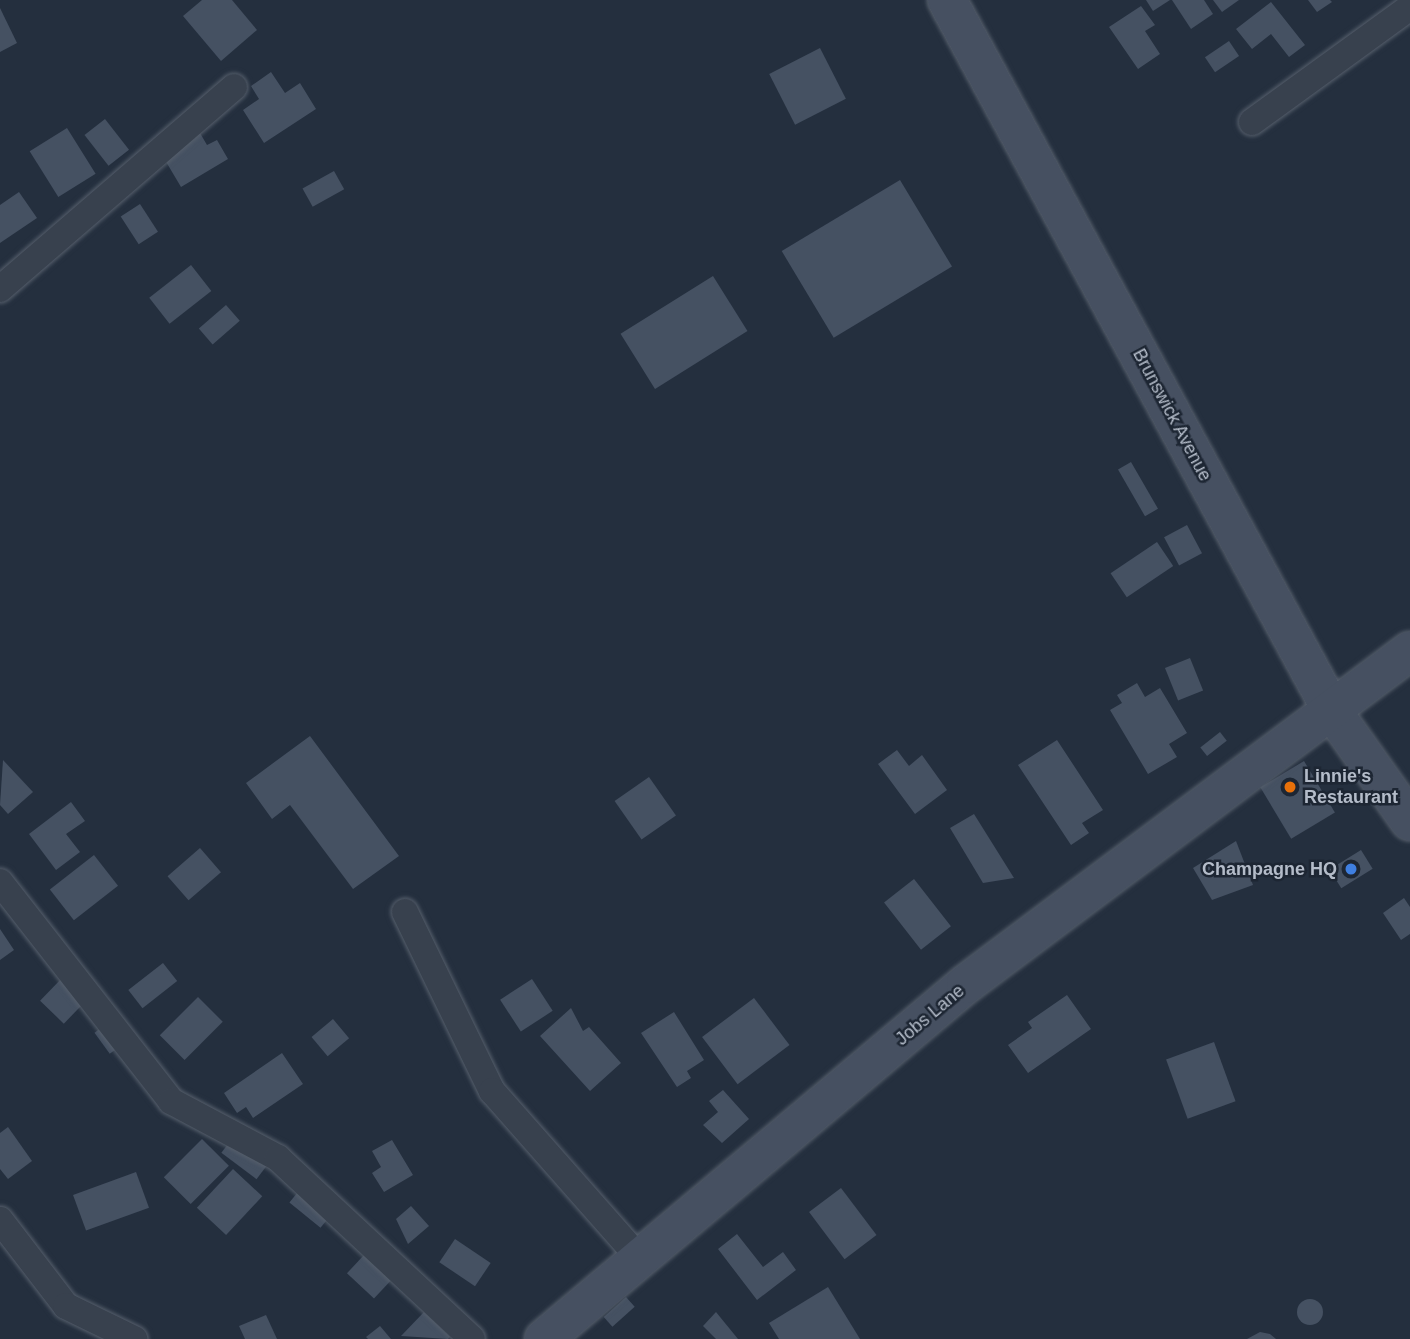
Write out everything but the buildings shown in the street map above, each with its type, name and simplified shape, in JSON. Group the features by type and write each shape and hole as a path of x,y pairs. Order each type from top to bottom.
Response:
{"street":[{"name":"Brunswick Avenue","path":"947,0 1332,711 1410,821"},
{"path":"1252,122 1410,7"},
{"path":"0,289 234,87"},
{"name":"Jobs Lane","path":"544,1339 966,984 1410,651"},
{"path":"0,882 171,1101 278,1158 472,1339"},
{"path":"405,912 492,1091 641,1260"},
{"path":"0,1220 66,1306 134,1339"}],"place":[{"name":"Linnie's Restaurant","path":"1290,787"},
{"name":"Champagne HQ","path":"1351,869"}]}
